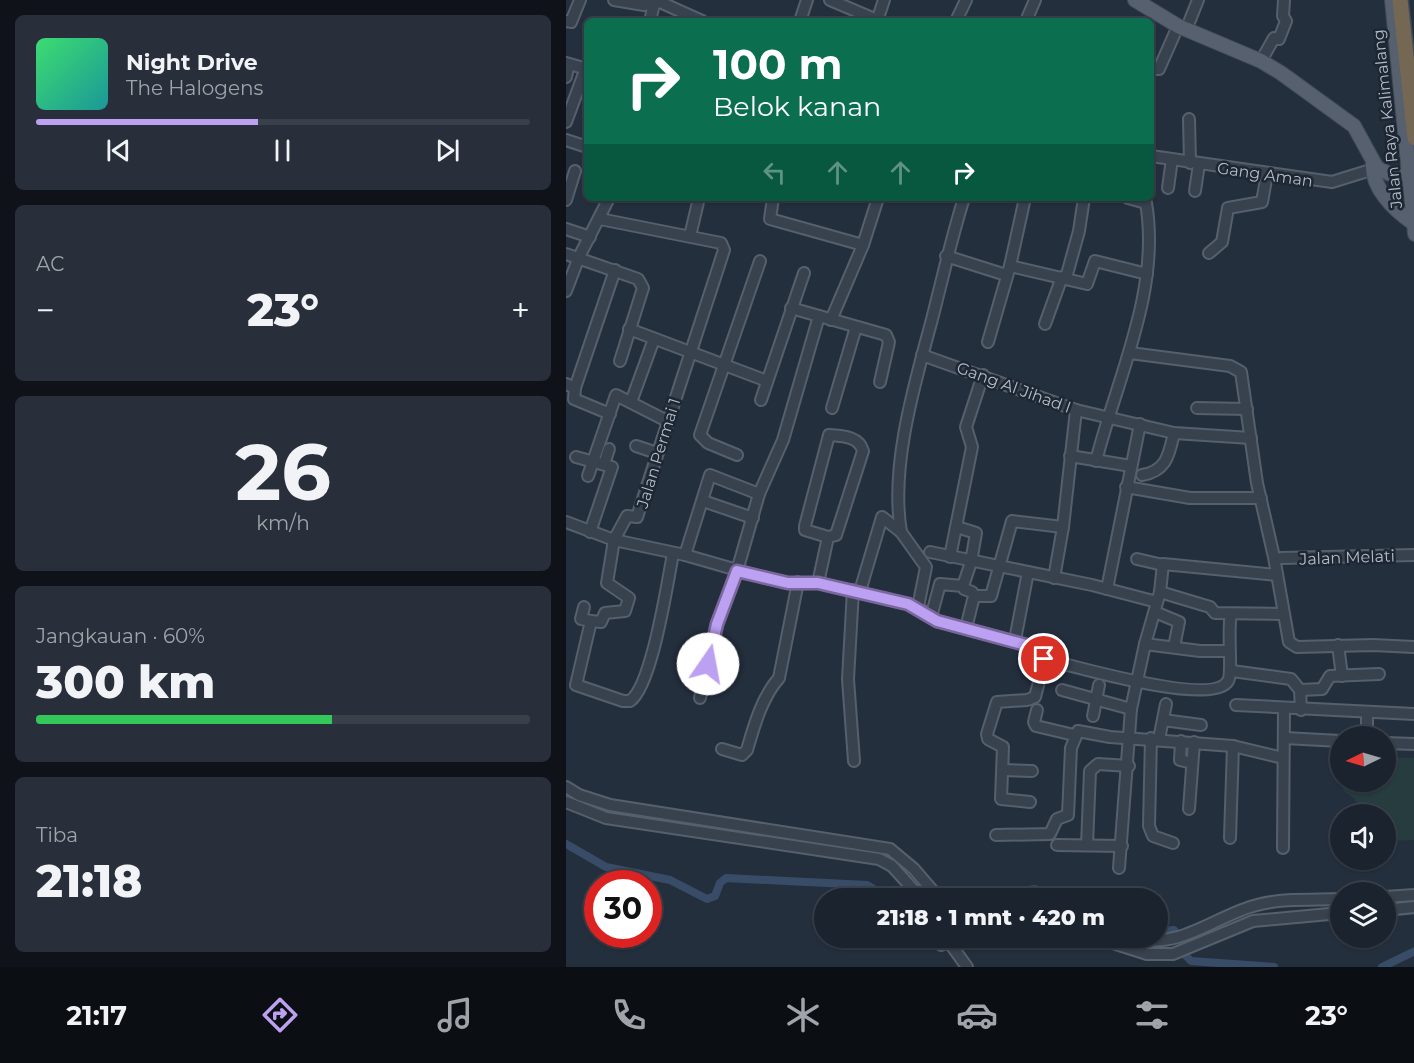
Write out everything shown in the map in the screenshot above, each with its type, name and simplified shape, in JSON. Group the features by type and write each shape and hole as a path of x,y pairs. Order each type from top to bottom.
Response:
{"highway":[{"path":"1400,0 1415,138"}],"main road":[{"path":"1135,0 1182,28 1261,61 1304,88 1344,118 1360,135 1389,203 1414,229"},
{"name":"Jalan Raya Kalimalang","path":"1392,0 1414,229"},
{"path":"1374,167 1390,174 1408,173"}],"street":[{"path":"566,21 571,22 580,0"},
{"path":"614,0 658,2 695,18"},
{"path":"801,18 807,0"},
{"path":"830,0 872,18"},
{"path":"878,18 884,0"},
{"path":"957,18 966,0"},
{"path":"1027,18 1035,0"},
{"path":"1154,69 1160,68 1198,0"},
{"path":"1261,61 1274,38 1279,39 1286,21 1283,16 1284,0"},
{"path":"651,18 658,2"},
{"path":"566,77 568,63 584,68"},
{"path":"566,123 584,74"},
{"path":"1189,119 1195,192"},
{"path":"566,140 584,146"},
{"name":"Gang Aman","path":"1154,156 1194,164 1332,182 1374,167"},
{"path":"1168,188 1172,159"},
{"path":"566,200 575,171"},
{"path":"1209,253 1222,242 1228,208 1262,202 1267,174"},
{"path":"566,291 579,257 608,201"},
{"path":"600,219 690,236 697,201"},
{"path":"773,201 770,219 863,245"},
{"path":"831,320 863,245 877,201"},
{"path":"900,532 898,482 922,355 963,201"},
{"path":"988,342 1024,201"},
{"path":"1045,324 1064,278 1079,231 1084,201"},
{"path":"1096,461 1108,416 1130,353 1147,274 1151,250 1144,201"},
{"path":"566,229 590,237"},
{"name":"Jalan Permai 1","path":"614,540 627,516 637,517 724,250 721,243 690,236"},
{"path":"566,254 638,279 643,288 620,361"},
{"path":"947,256 1008,271 1064,278 1088,284 1095,261 1147,274"},
{"path":"737,455 708,443 701,435 760,261"},
{"path":"610,414 574,399 571,386 615,270"},
{"path":"761,400 804,273"},
{"path":"791,309 888,338 880,382"},
{"path":"700,698 713,639 737,571 759,494 783,440 819,316"},
{"path":"832,408 856,327"},
{"path":"629,329 767,381"},
{"path":"631,402 654,339"},
{"path":"1130,353 1230,366 1237,369 1244,381 1261,498 1288,639 1294,646 1415,647"},
{"name":"Gang Al Jihad I","path":"922,355 1076,410 1174,433 1251,438"},
{"path":"950,557 972,447 966,427 983,375"},
{"path":"590,532 607,460 610,414 617,395 668,421"},
{"path":"1197,408 1247,409"},
{"path":"1054,578 1063,527 1076,410"},
{"path":"1108,589 1140,424"},
{"path":"1142,475 1157,471 1165,465 1174,433"},
{"path":"829,435 854,440 863,451 836,535 828,537 805,530 804,526 829,435"},
{"path":"636,446 657,453"},
{"path":"1070,456 1131,466"},
{"path":"576,457 607,460"},
{"path":"588,476 607,460"},
{"path":"685,555 710,475 759,494"},
{"path":"1126,487 1190,498 1261,498"},
{"path":"703,501 753,518"},
{"path":"854,761 848,679 856,591 880,518 884,518 900,532 926,567 918,607"},
{"path":"930,617 940,584 943,582 963,586 974,596 981,598 991,596 1012,520 1063,527"},
{"path":"566,522 614,540 685,555 737,571 788,583 818,583 918,607 930,617 1041,649 1044,659 1034,698 1003,701 994,706 987,737 1003,747 1001,799 1030,802"},
{"path":"957,527 976,533 971,562 963,586"},
{"path":"818,583 828,537"},
{"path":"584,607 581,619 601,622 605,613 625,611 629,598 607,583 614,540"},
{"path":"930,552 1108,589 1157,602 1210,607 1216,613 1283,614"},
{"path":"591,621 576,685 630,701 637,695 646,671 673,554"},
{"name":"Jalan Melati","path":"1281,558 1415,555"},
{"path":"1137,559 1163,565 1167,563 1277,574"},
{"path":"1119,868 1129,766 1128,738 1131,710 1136,681 1157,602 1163,565"},
{"path":"1015,640 1028,572"},
{"path":"722,749 742,755 747,750 761,710 780,675 798,582"},
{"path":"966,628 974,596"},
{"path":"1157,602 1179,622 1174,647"},
{"path":"1044,659 1136,681 1208,691 1225,686 1232,671 1228,651 1231,614"},
{"path":"1145,644 1228,651"},
{"path":"1338,645 1342,676"},
{"path":"1232,671 1291,679 1300,690 1301,710"},
{"path":"1300,690 1322,689 1328,677 1379,674"},
{"path":"1092,716 1099,685"},
{"path":"1062,690 1131,710"},
{"path":"1166,704 1163,720 1155,739 1149,826 1153,836 1173,843"},
{"path":"1236,705 1415,714"},
{"path":"1283,848 1284,708"},
{"path":"1037,710 1034,722 1036,726 1074,735"},
{"path":"1367,712 1367,726"},
{"path":"1163,720 1201,725"},
{"path":"996,835 1050,834 1057,819 1068,815 1071,748 1074,735 1078,731 1128,738 1233,746 1283,758"},
{"path":"1284,738 1330,740"},
{"path":"1181,741 1180,760 1192,763"},
{"path":"1189,809 1194,742"},
{"path":"1396,743 1415,744"},
{"path":"1230,838 1233,746"},
{"path":"1087,845 1090,771 1098,764 1129,766"},
{"path":"1003,770 1032,771"},
{"path":"566,787 579,795 610,805 890,849 914,869 930,888"},
{"path":"566,802 606,818 879,859 892,867 912,888"},
{"path":"632,822 634,808"},
{"path":"1057,845 1122,846"},
{"path":"1396,896 1415,895"},
{"path":"1168,939 1257,905 1330,900"},
{"path":"1396,909 1415,907"},
{"path":"1128,948 1147,954 1173,954 1253,921 1330,914"},
{"path":"956,948 968,967"}],"green space":[{"path":"1396,757 1414,758 1414,840 1396,841 1396,804 1358,804 1354,798 1345,792 1396,792"}],"waterway":[{"path":"566,844 606,867 670,880 707,899 715,896 720,883 726,878 867,885 872,888"},
{"path":"1168,931 1174,930 1176,933"},
{"path":"1382,967 1415,951"},
{"path":"1186,956 1191,961 1274,967"}],"route":[{"path":"708,664 717,624 737,571 788,583 818,583 916,606 937,621 1015,640 1041,649 1044,659"}]}
